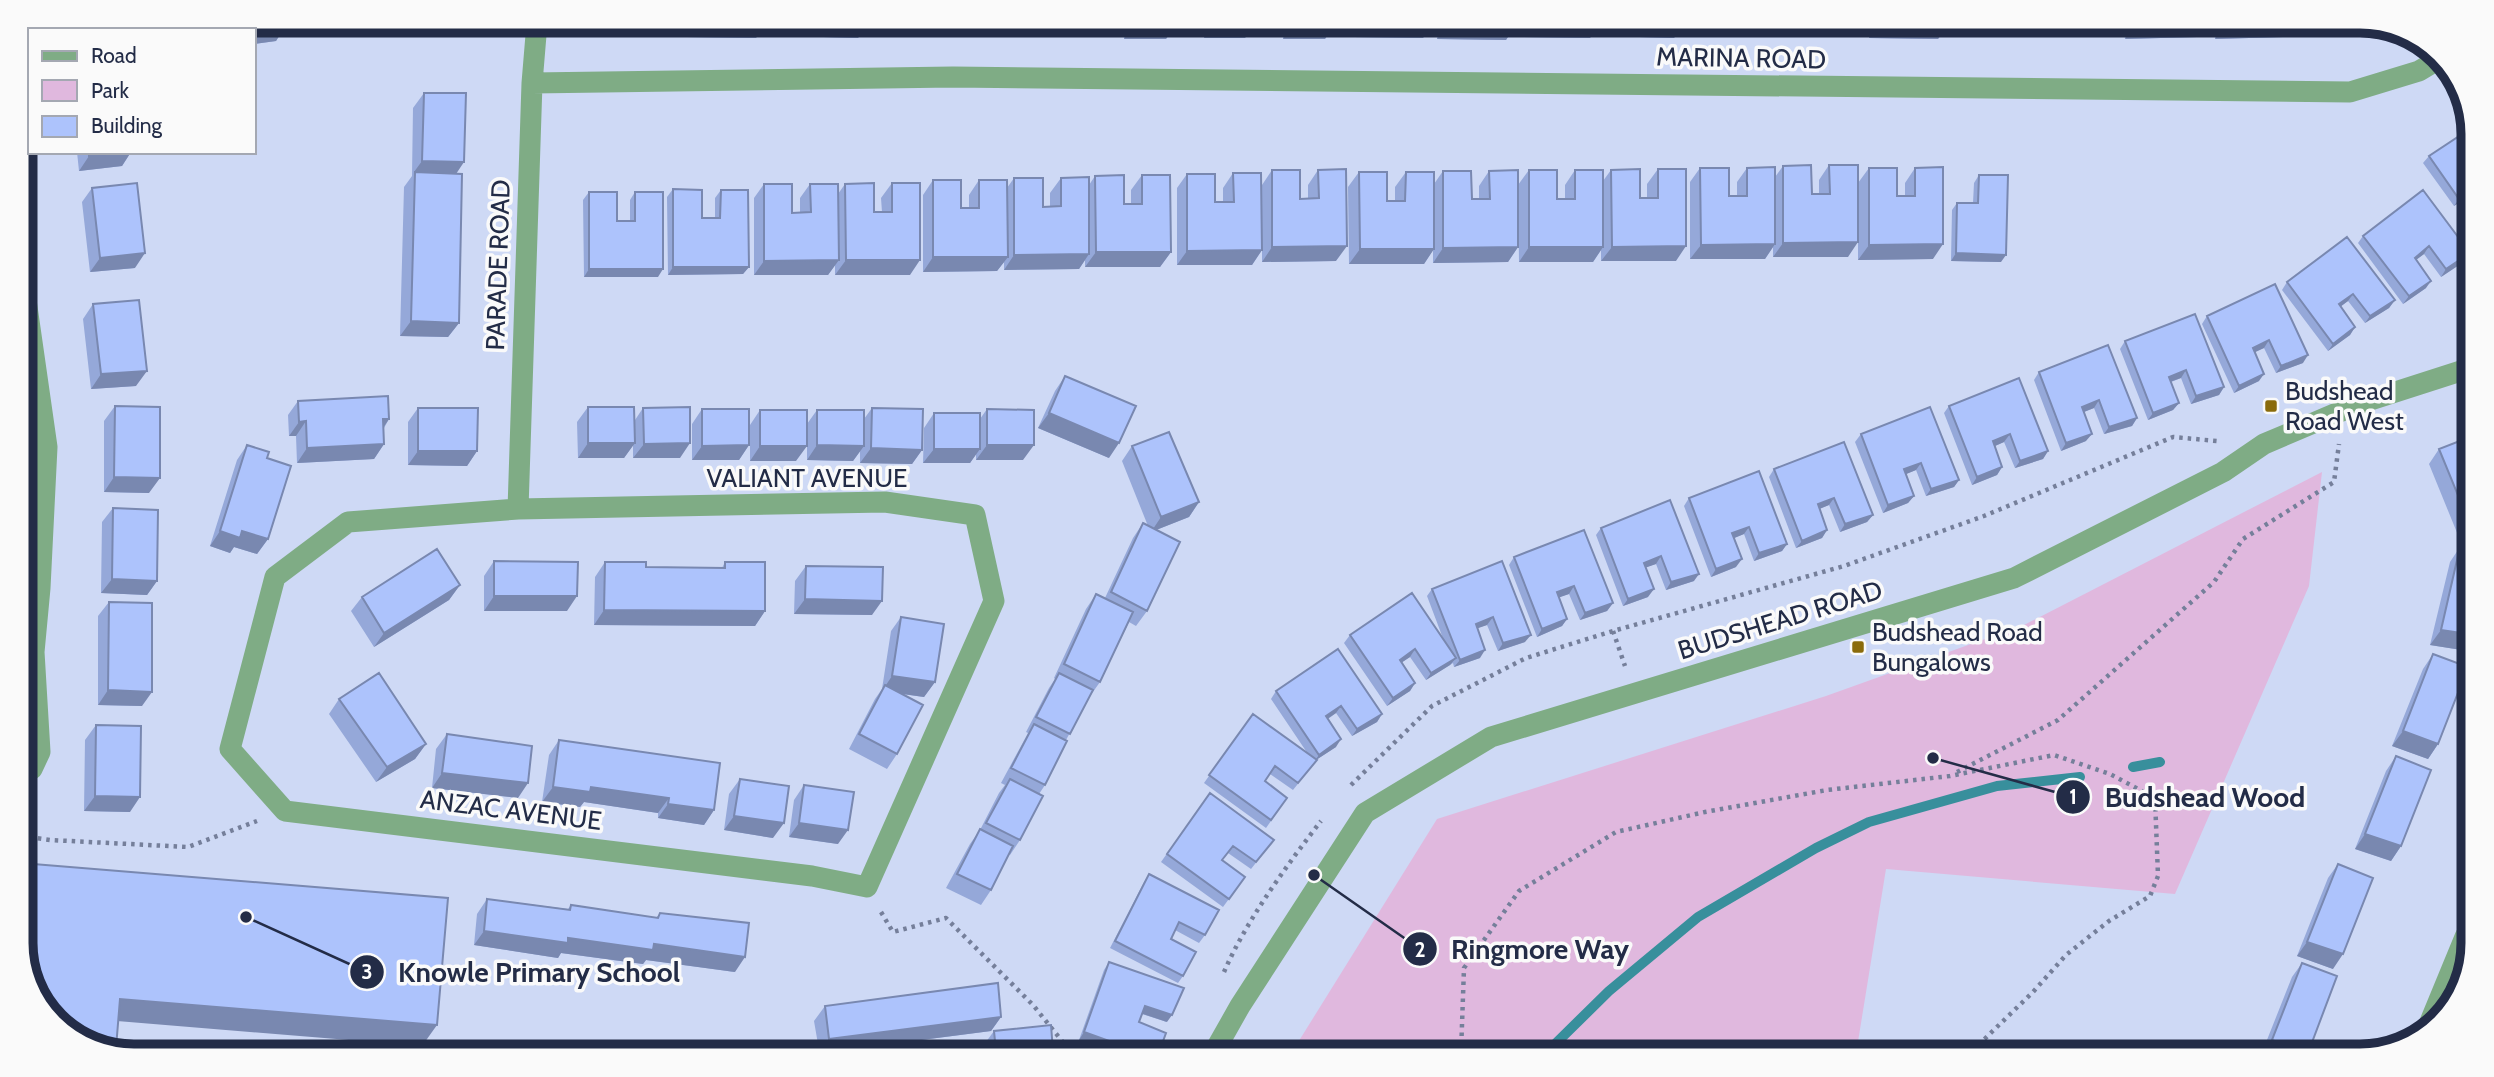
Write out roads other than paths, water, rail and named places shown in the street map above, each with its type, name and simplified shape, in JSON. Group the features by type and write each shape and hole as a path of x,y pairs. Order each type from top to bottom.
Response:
{"street":[{"name":"PARADE ROAD","path":"518,509 532,83 536,33"},
{"name":"MARINA ROAD","path":"532,83 953,77 2350,92 2419,71 2432,64"},
{"path":"33,349 47,447 34,652 40,752 33,767"},
{"name":"BUDSHEAD ROAD","path":"1219,1044 1240,1006 1365,813 1491,737 2014,578 2223,472 2264,444 2358,404 2461,371"},
{"name":"VALIANT AVENUE","path":"518,509 885,502 975,514 994,601 867,887 812,876"},
{"name":"ANZAC AVENUE","path":"518,509 348,522 275,576 230,749 285,811 812,876"},
{"path":"2435,1010 2460,948"}],"waterway":[{"path":"2133,767 2160,762"},
{"path":"1555,1044 1609,991 1698,917 1816,848 1869,822 1997,786 2080,777"}],"place":[{"name":"Budshead Road West","path":"2271,406"},
{"name":"Budshead Road Bungalows","path":"1858,647"},
{"name":"Budshead Wood","path":"1933,758"},
{"name":"Ringmore Way","path":"1314,875"},
{"name":"Knowle Primary School","path":"246,917"}]}
